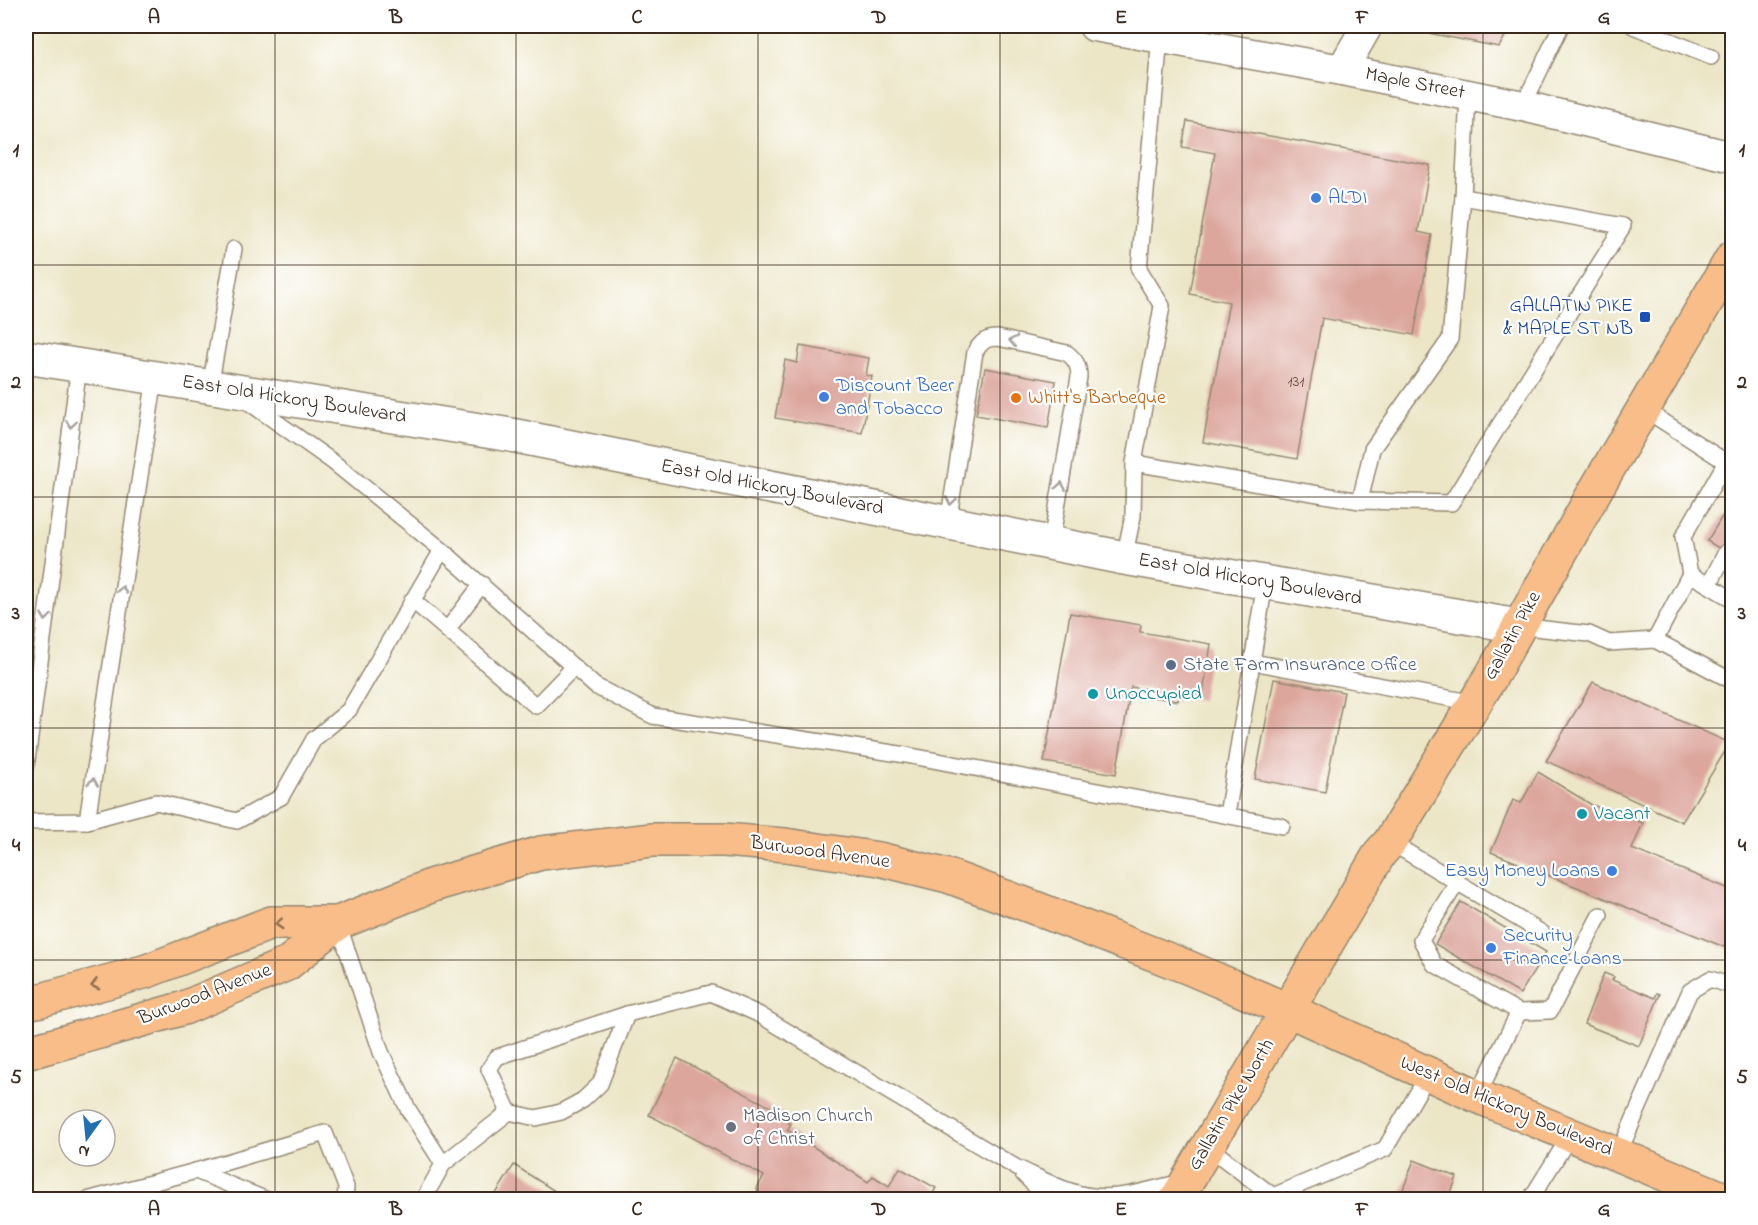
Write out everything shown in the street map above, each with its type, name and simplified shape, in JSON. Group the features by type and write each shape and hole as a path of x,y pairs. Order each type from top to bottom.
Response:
{"main road":[{"name":"Gallatin Pike","path":"1288,1010 1380,853 1390,842 1475,703 1732,261"},
{"name":"Burwood Avenue","path":"26,1053 195,1003 287,964 338,923 433,885 541,854 652,840 724,840 785,844 879,859 948,876 1187,967 1288,1010"},
{"name":"Burwood Avenue","path":"26,1003 147,971 271,923 338,923"},
{"name":"West Old Hickory Boulevard","path":"1288,1010 1428,1075 1727,1200"},
{"name":"Gallatin Pike North","path":"1181,1190 1288,1010"}],"street":[{"name":"Maple Street","path":"1094,26 1342,70 1523,106 1732,157"},
{"path":"1342,70 1367,26"},
{"name":"East Old Hickory Boulevard","path":"26,357 510,435 1124,558 1518,626"}],"lane":[{"path":"1523,106 1561,26"},
{"path":"1633,26 1711,57"},
{"path":"1124,558 1133,516 1134,463 1162,306 1139,269 1160,37"},
{"path":"1360,501 1372,449 1450,339 1463,197 1468,95"},
{"path":"1134,463 1360,501 1451,503 1623,226 1463,197"},
{"path":"234,249 221,388 333,462 482,584 595,686 653,716 906,755 1282,826"},
{"path":"948,523 975,352 987,338 998,338 1067,352 1075,359 1079,368 1051,543"},
{"path":"26,768 79,366"},
{"path":"87,821 154,378"},
{"path":"1644,409 1730,461 1683,537 1690,574 1655,640"},
{"path":"26,822 87,821 156,802 237,821 281,797 314,739 349,710 442,550"},
{"path":"1708,585 1726,552"},
{"path":"1690,574 1732,599"},
{"path":"1227,815 1265,582"},
{"path":"447,630 482,584"},
{"path":"412,600 536,706 574,667"},
{"path":"1518,626 1589,634 1609,642 1655,640 1732,681"},
{"path":"1252,662 1475,703"},
{"path":"1390,842 1542,933"},
{"path":"1457,884 1421,940 1434,964 1519,1011 1550,1011 1600,915"},
{"path":"338,923 381,1052 408,1109 443,1164"},
{"path":"1618,1155 1690,991 1710,978 1732,986"},
{"path":"509,1112 489,1069 497,1057 627,1014 711,993 758,1014 1017,1168 1057,1186 1091,1196 1181,1190"},
{"path":"1477,1096 1519,1011"},
{"path":"509,1112 536,1118 561,1112 583,1100 600,1084 627,1014"},
{"path":"1207,1146 1272,1198 1385,1149 1428,1075"},
{"path":"423,1200 443,1164 509,1112"},
{"path":"87,1200 196,1171 324,1132 345,1187 345,1200"},
{"path":"1530,1200 1570,1136"},
{"path":"1017,1168 1049,1200"},
{"path":"196,1171 267,1200"}],"building":[{"path":"1433,26 1511,26 1499,47 1428,33"},
{"name":"ALDI","path":"1187,121 1430,165 1418,232 1432,235 1414,335 1322,318 1297,459 1203,442 1229,302 1190,294 1215,153 1182,147"},
{"name":"Discount Beer and Tobacco","path":"800,346 869,358 866,375 872,376 862,433 775,418 785,360 797,363"},
{"name":"Whitt's Barbeque","path":"985,368 1056,381 1048,428 976,415"},
{"path":"1723,515 1732,520 1732,556 1707,541"},
{"name":"Unoccupied","path":"1070,613 1141,625 1140,632 1211,644 1202,700 1179,696 1178,701 1152,697 1153,690 1131,687 1116,774 1044,762"},
{"path":"1274,679 1344,692 1325,792 1255,779"},
{"path":"1593,682 1730,743 1682,822 1546,761"},
{"name":"Easy Money Loans","path":"1538,772 1592,805 1643,823 1632,849 1732,890 1732,942 1729,949 1491,852 1513,800 1521,803"},
{"name":"Security Finance Loans","path":"1461,902 1546,952 1520,994 1435,944"},
{"path":"1604,973 1614,977 1612,980 1655,998 1657,993 1660,994 1639,1046 1584,1024"},
{"name":"Madison Church of Christ","path":"677,1058 782,1113 780,1117 791,1124 787,1130 868,1182 873,1176 889,1186 900,1168 936,1188 929,1200 760,1200 757,1188 764,1176 649,1115"},
{"path":"1414,1160 1457,1177 1448,1200 1399,1200"},
{"path":"514,1165 569,1200 492,1200"}],"place":[{"name":"ALDI","path":"1316,198"},
{"name":"GALLATIN PIKE & MAPLE ST NB","path":"1645,317"},
{"name":"Discount Beer and Tobacco","path":"824,397"},
{"name":"Whitt's Barbeque","path":"1016,398"},
{"name":"State Farm Insurance Office","path":"1171,665"},
{"name":"Unoccupied","path":"1093,694"},
{"name":"Vacant","path":"1582,814"},
{"name":"Easy Money Loans","path":"1612,871"},
{"name":"Security Finance Loans","path":"1491,948"},
{"name":"Madison Church of Christ","path":"731,1127"}]}
